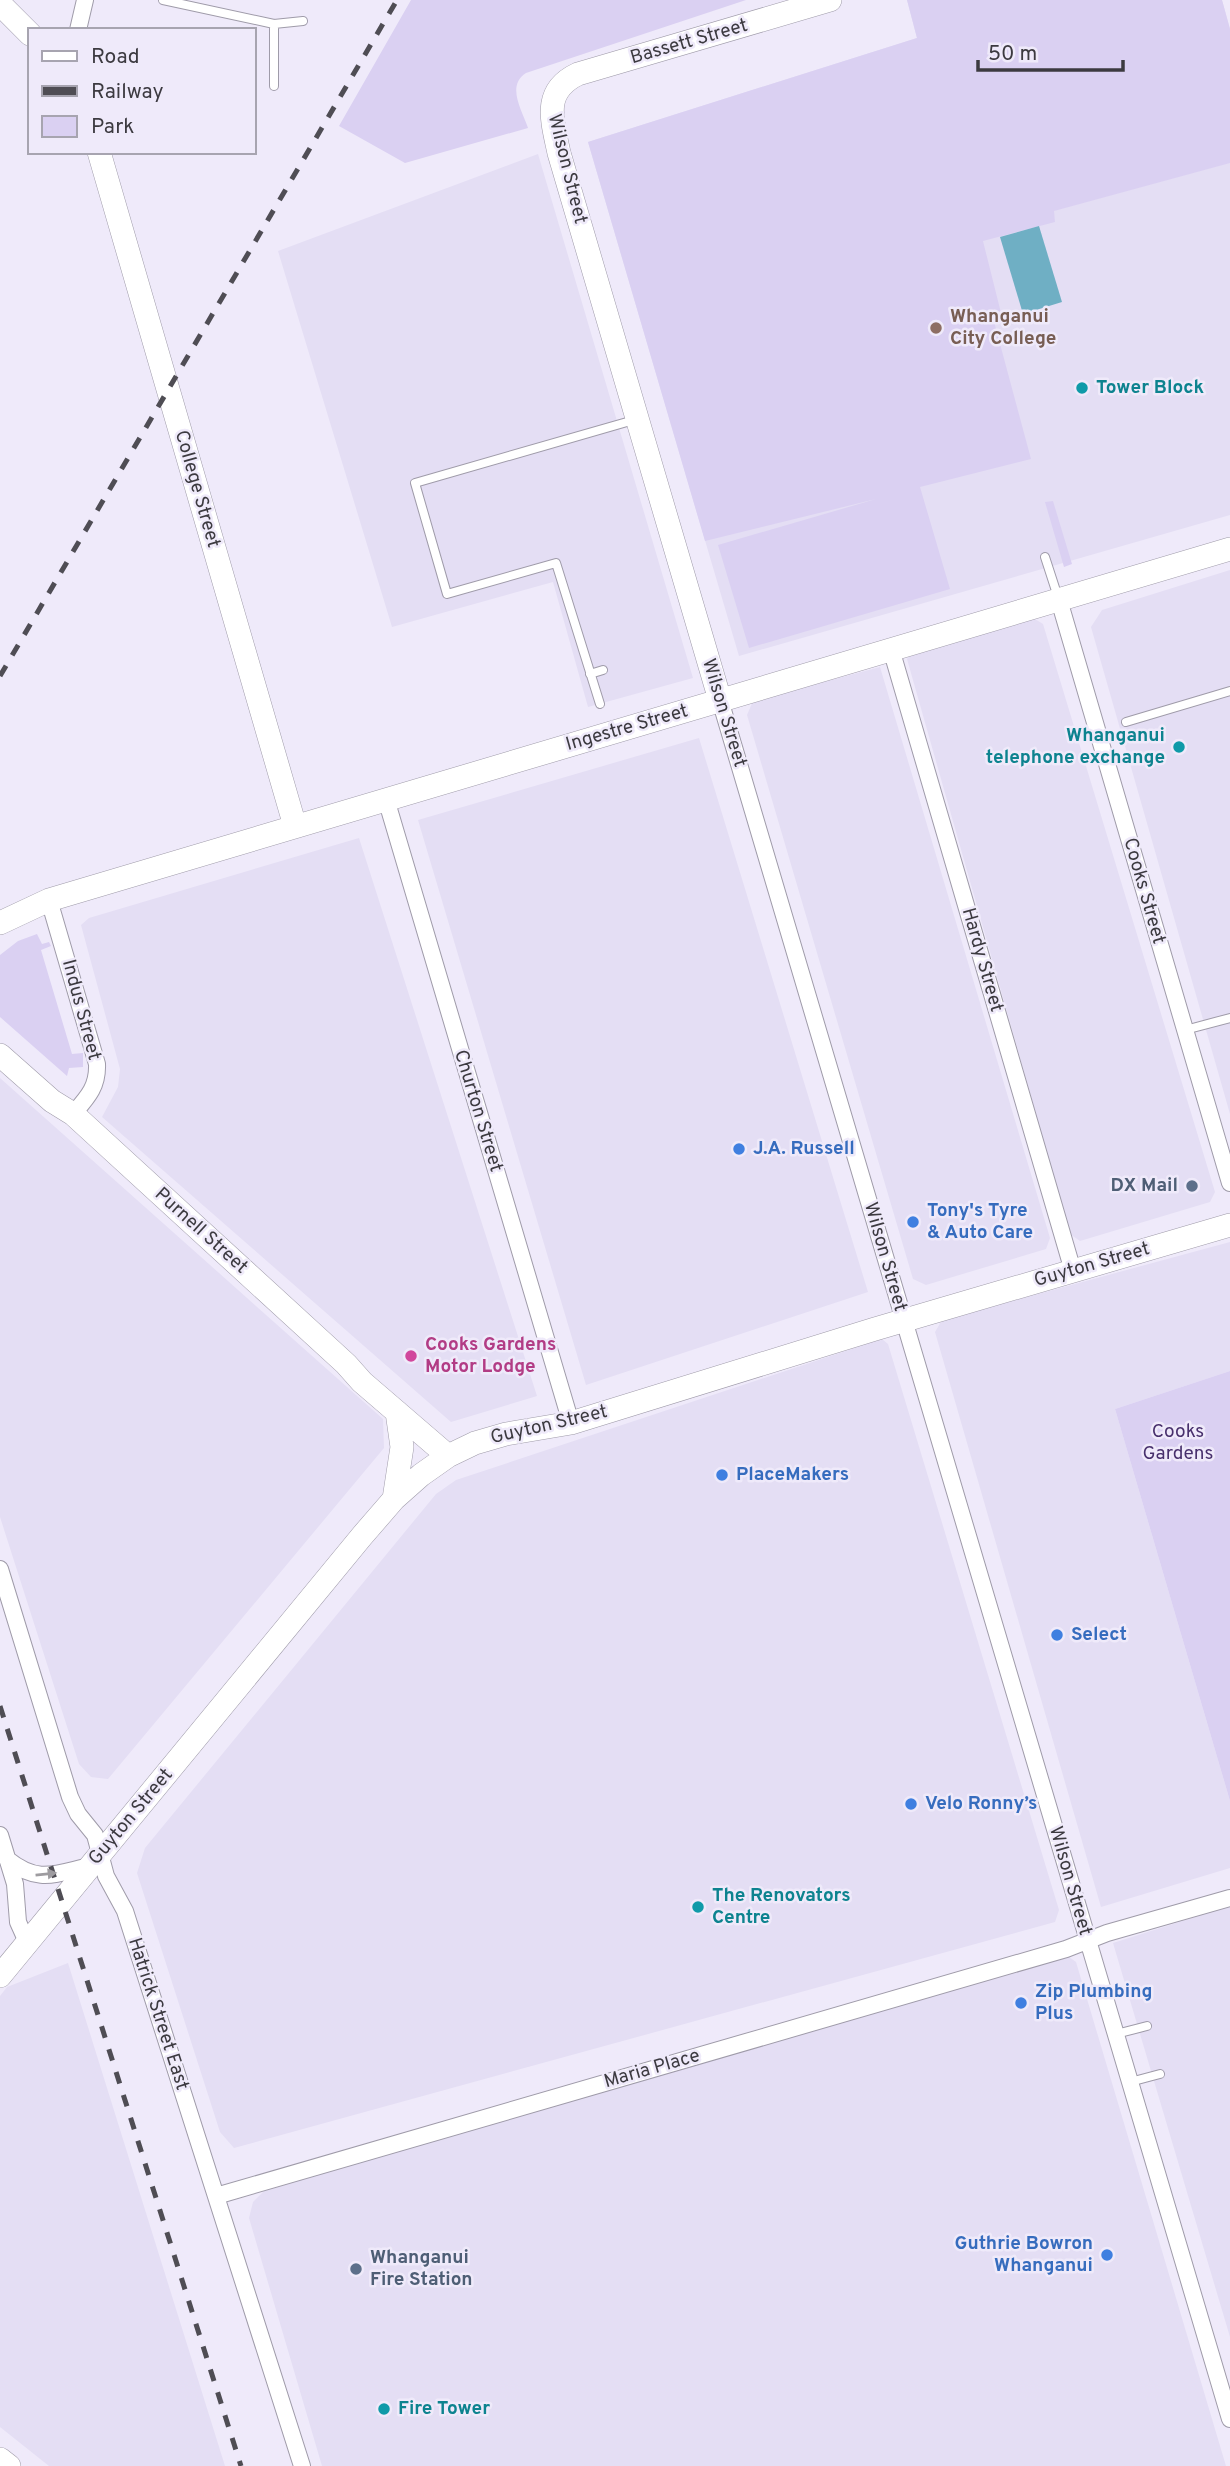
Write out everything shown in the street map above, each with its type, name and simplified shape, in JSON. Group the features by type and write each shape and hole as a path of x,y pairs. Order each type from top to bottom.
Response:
{"main road":[{"name":"Bassett Street","path":"554,94 561,85 578,74 830,0"},
{"path":"0,4 28,32"},
{"name":"Wilson Street","path":"554,94 551,107 559,153 720,700"},
{"name":"College Street","path":"100,154 295,826"},
{"name":"Ingestre Street","path":"0,923 49,900 1230,549"},
{"name":"Ingestre Street","path":"0,909 25,909"},
{"name":"Purnell Street","path":"0,1055 52,1101 73,1114 447,1456"},
{"name":"Guyton Street","path":"0,1976 394,1499 447,1456 506,1434 571,1423 1230,1225"},
{"path":"394,1499 402,1447 397,1412"},
{"path":"0,2459 9,2466"}],"street":[{"path":"78,28 85,0"},
{"name":"Cooks Street","path":"1059,600 1230,1183"},
{"name":"Hardy Street","path":"891,649 1073,1271"},
{"name":"Wilson Street","path":"720,700 1230,2419"},
{"name":"Churton Street","path":"386,799 571,1423"},
{"name":"Indus Street","path":"49,900 97,1064 98,1079 92,1092 73,1114"},
{"name":"Hatrick Street East","path":"0,1569 70,1797 94,1835 95,1861 125,1911 302,2466"},
{"path":"0,1835 15,1884 18,1922 27,1942"},
{"path":"7,1859 24,1872 43,1876 95,1861"},
{"name":"Maria Place","path":"216,2196 1230,1898"}],"lane":[{"path":"163,0 274,24 303,21"},
{"path":"274,24 274,86"},
{"path":"600,704 556,563 447,594 415,483 637,419"},
{"path":"1045,557 1059,600"},
{"path":"590,674 603,670"},
{"path":"1126,722 1230,691"},
{"path":"1185,1030 1230,1018"},
{"path":"1213,1022 1230,1026"},
{"path":"1116,2034 1147,2026"},
{"path":"1130,2082 1160,2074"}],"shaded area":[{"name":"Whanganui City College","path":"907,0 1222,0 1230,29 1230,515 739,656 588,142 917,38"},
{"path":"538,154 693,678 588,707 553,582 392,627 278,251"},
{"path":"1230,570 1230,1114 1091,627 1102,610"},
{"path":"1030,616 1043,624 1215,1192 1210,1202 1080,1241 1070,1234 907,659 912,650"},
{"path":"880,667 1050,1238 1046,1249 926,1285 913,1279 747,715 753,701"},
{"path":"699,738 868,1292 586,1385 418,820"},
{"path":"359,838 537,1396 451,1422 102,1117 118,1087 120,1069 81,925 89,918"},
{"path":"0,1078 383,1419 384,1448 108,1779 91,1777 79,1764 0,1517"},
{"path":"1230,1242 1230,1371 1115,1409 1230,1801 1230,1868 1101,1907 935,1332 942,1320"},
{"path":"882,1339 888,1344 1059,1910 1055,1922 234,2148 220,2132 137,1873 145,1848 436,1494 456,1480"},
{"path":"1230,1906 1230,2337 1113,1943"},
{"path":"1065,1954 1076,1962 1226,2466 322,2466 249,2218 253,2202 264,2191"},
{"path":"68,1963 225,2466 49,2466 0,2427 0,1996 7,1987"}],"green space":[{"path":"411,0 746,0 526,73 520,78 516,91 528,128 405,163 339,126"},
{"name":"Whanganui City College","path":"907,0 1222,0 1230,29 1230,163 1054,211 1055,222 983,241 1001,313 992,314 1031,459 920,487 950,589 749,648 718,545 876,499 705,541 588,142 917,38"},
{"path":"1053,501 1072,564 1064,567 1045,502"},
{"path":"37,934 42,944 49,942 51,946 41,950 72,1054 83,1053 83,1067 69,1068 67,1076 0,1017 0,955 18,941"},
{"name":"Cooks Gardens","path":"1230,1371 1230,1801 1115,1409"}],"water":[{"path":"1039,226 1062,302 1023,314 1000,237"}],"railway":[{"path":"0,676 397,0"},
{"path":"0,1706 241,2466"}],"place":[{"name":"Whanganui City College","path":"936,328"},
{"name":"Tower Block","path":"1082,388"},
{"name":"Whanganui telephone exchange","path":"1179,747"},
{"name":"J.A. Russell","path":"739,1149"},
{"name":"DX Mail","path":"1192,1186"},
{"name":"Tony's Tyre & Auto Care","path":"913,1222"},
{"name":"Cooks Gardens Motor Lodge","path":"411,1356"},
{"name":"PlaceMakers","path":"722,1475"},
{"name":"Select","path":"1057,1635"},
{"name":"Velo Ronny’s","path":"911,1804"},
{"name":"The Renovators Centre","path":"698,1907"},
{"name":"Zip Plumbing Plus","path":"1021,2003"},
{"name":"Guthrie Bowron Whanganui","path":"1107,2255"},
{"name":"Whanganui Fire Station","path":"356,2269"},
{"name":"Fire Tower","path":"384,2409"}]}
